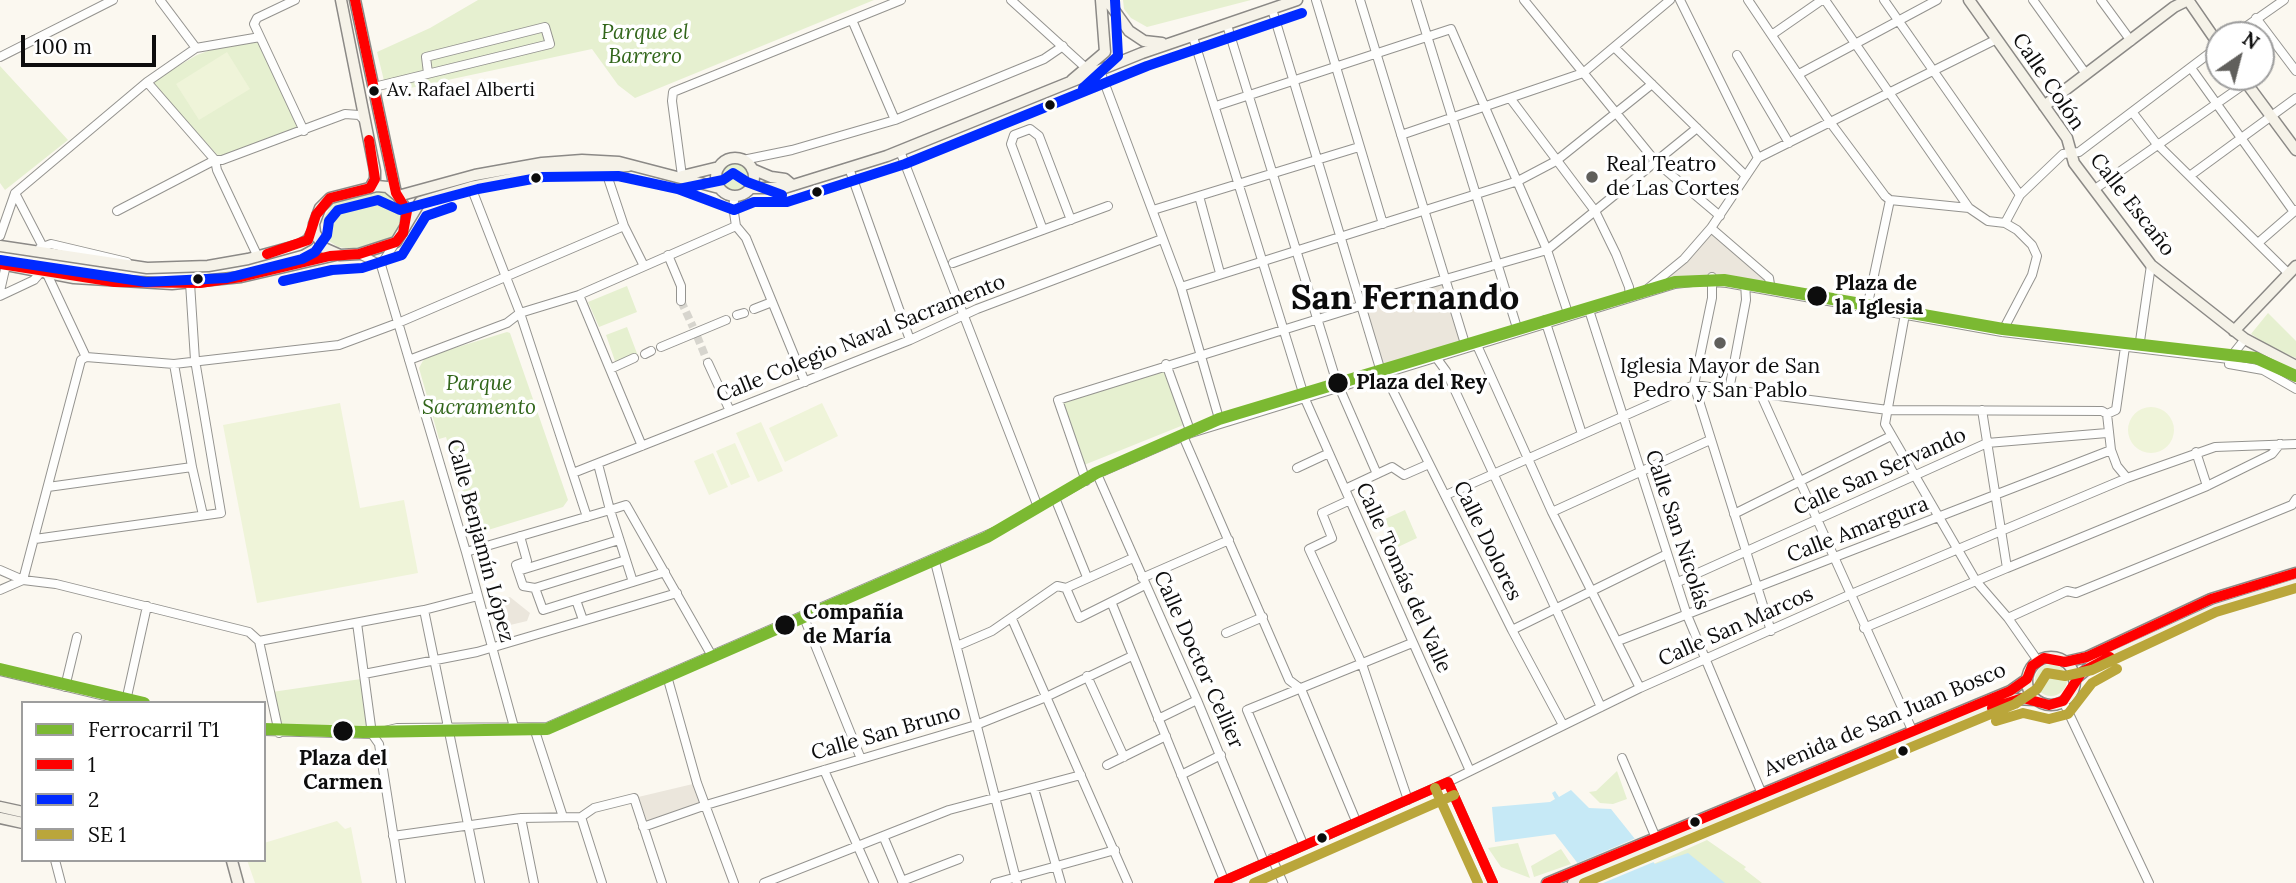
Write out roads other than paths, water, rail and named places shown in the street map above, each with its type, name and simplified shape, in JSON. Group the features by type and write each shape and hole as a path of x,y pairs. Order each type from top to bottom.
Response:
{"street":[{"path":"0,57 113,0"},
{"path":"160,0 196,48"},
{"path":"295,0 257,18 254,24 304,131"},
{"path":"341,0 375,171 375,179 370,188"},
{"path":"355,0 397,194 407,211 406,223"},
{"path":"682,176 673,92 901,0"},
{"path":"1011,0 1086,68"},
{"path":"1072,80 1106,48 1101,0"},
{"path":"1107,0 1122,24 1136,36 1151,43 1172,44"},
{"path":"735,196 751,188 784,188 900,151 1072,80 1297,0"},
{"path":"1316,0 1383,223"},
{"path":"1360,0 1466,346"},
{"path":"1416,0 1518,331"},
{"path":"1524,0 1656,162 1720,216"},
{"path":"1401,135 1583,73 1670,0"},
{"path":"1681,0 1758,158"},
{"path":"1748,0 1830,122 1890,200 1969,208"},
{"path":"1773,34 1824,0 1969,208 1988,221 2005,223 2032,245 2038,256 2032,275 2002,332"},
{"path":"1884,0 2020,195"},
{"path":"1799,74 1937,0"},
{"name":"Calle Colón","path":"1969,0 2067,138 2069,150"},
{"path":"2033,0 2086,74"},
{"path":"2101,0 2131,41"},
{"path":"2044,106 2131,41 2171,4 2188,0 2205,25"},
{"path":"2252,21 2284,0"},
{"name":"Calle Dolores","path":"1272,9 1381,372 1563,725"},
{"path":"2256,18 2296,71"},
{"path":"852,19 895,120"},
{"path":"1227,25 1338,386 1377,474"},
{"path":"374,87 550,44 545,27 426,57 428,73"},
{"path":"1216,106 1451,29 1547,250 1569,316"},
{"path":"0,236 15,193 147,82 196,48 260,37"},
{"name":"Calle Tomás del Valle","path":"1193,37 1241,184 1304,398 1470,772"},
{"path":"1642,293 1677,266 1711,229 1758,158 1997,39"},
{"path":"682,176 719,167 732,159 743,160 792,150 895,120 1044,59 1063,46"},
{"path":"1614,47 1746,176"},
{"path":"1737,55 1789,143"},
{"path":"2005,223 2020,195 2063,154 2069,150 2079,152 2205,57"},
{"path":"2191,68 2240,139 2295,211 2258,243"},
{"path":"1100,71 1181,287 1220,422"},
{"path":"147,82 215,160 217,170 258,257"},
{"path":"1181,287 1518,181 1556,161 1652,84"},
{"path":"2095,189 2230,91"},
{"path":"2252,91 2296,150"},
{"path":"2191,175 2296,98"},
{"path":"1510,99 1595,211 1616,254 1630,297"},
{"path":"2133,113 2156,143 2258,243 2292,270 2234,331"},
{"path":"117,211 215,160 222,160 304,131 345,114 359,115 365,121"},
{"path":"1086,481 1058,400 1166,364 1547,250 1697,128"},
{"path":"1043,230 1011,144 1014,135 1030,129 1039,136 1071,220"},
{"path":"1153,210 1359,147"},
{"name":"Calle Escaño","path":"2069,150 2074,163 2151,265 2245,339 2296,366"},
{"path":"900,151 1038,507"},
{"path":"0,246 32,253 147,268 216,265 258,257 308,240 314,229 316,215 330,198 382,186 397,194 475,175 542,163 582,160 619,162 682,176 735,196"},
{"path":"743,160 752,169 785,179 791,184"},
{"path":"359,254 381,265 420,202 471,187 541,173 628,166"},
{"path":"719,167 716,177 719,188"},
{"path":"849,168 910,341"},
{"path":"605,169 624,226 644,266"},
{"path":"751,188 754,179 752,169"},
{"path":"471,187 508,277 587,517"},
{"path":"15,193 43,247"},
{"path":"735,196 733,206 736,226 746,238 805,382"},
{"path":"1199,197 1220,274"},
{"path":"1867,308 1890,200"},
{"path":"953,263 1108,206"},
{"path":"23,580 81,360 86,357 174,365 195,360 324,348 398,324 624,226"},
{"path":"409,360 507,323 520,313 579,295 736,226"},
{"path":"314,229 324,248 340,255"},
{"path":"1711,229 1769,278 1771,291"},
{"name":"Calle Colegio Naval Sacramento","path":"573,473 1162,239"},
{"path":"0,290 3,265 66,277 115,282 190,283 241,277 340,255 359,254 396,242"},
{"path":"32,253 51,244 117,258 147,268"},
{"path":"668,255 681,286 681,298"},
{"name":"Calle Benjamín López","path":"381,265 466,552 514,727"},
{"path":"2139,348 2151,265"},
{"path":"44,273 58,291 86,357"},
{"path":"0,296 44,273"},
{"path":"58,291 66,277"},
{"path":"1712,279 1712,298 1694,385 1744,552 1772,631"},
{"path":"266,731 372,734 397,728 547,727 998,530 1097,474 1220,422 1675,284 1712,279 2002,332 2225,358 2229,364 2263,370 2296,389"},
{"path":"35,539 221,513 195,360 190,283"},
{"path":"1729,390 1746,300 1745,284"},
{"path":"579,295 642,446"},
{"path":"754,309 772,302"},
{"name":"Calle San Nicolás","path":"1589,310 1687,615 1704,662 1762,794"},
{"path":"1905,314 1885,424 1976,581 2008,618 2038,661"},
{"path":"661,347 726,320"},
{"path":"1545,322 1582,434"},
{"path":"2225,358 2245,339"},
{"path":"1476,343 1552,512 1640,688"},
{"path":"2107,414 2116,410 2125,347"},
{"path":"1435,356 1446,371 1491,474 1601,707"},
{"path":"610,369 634,358"},
{"path":"709,364 730,411"},
{"path":"1166,364 1187,435 1229,540 1289,680 1301,690 1356,821"},
{"path":"174,365 203,515"},
{"path":"1446,495 1694,385 1761,396 1888,410 2102,411 2107,414"},
{"path":"1761,396 1913,732"},
{"path":"1982,410 2007,568"},
{"path":"2107,414 2111,450 2117,466 2127,478"},
{"name":"Calle San Servando","path":"1678,582 1987,443 2107,433"},
{"path":"1734,514 1891,436"},
{"path":"1552,512 1710,440"},
{"path":"1864,628 2207,486 2272,454 2280,444"},
{"name":"Calle San Marcos","path":"1222,882 1470,772 1640,688 1704,662 1849,595 2127,478 2214,447 2296,444"},
{"name":"Calle Amargura","path":"1618,641 2111,450"},
{"path":"2196,452 2207,486"},
{"path":"1297,468 1327,454"},
{"path":"598,464 633,582"},
{"path":"1345,489 1392,467 1404,475 1429,464"},
{"path":"48,487 192,467"},
{"name":"Calle Doctor Cellier","path":"1097,474 1268,860 1283,883"},
{"path":"1055,498 1087,577"},
{"path":"2008,618 2067,591 2076,593 2292,505 2296,499"},
{"path":"1350,500 1322,513 1332,538 1309,549 1362,664 1408,800"},
{"path":"466,552 626,505 712,656"},
{"path":"520,536 527,561 516,565 523,586 535,588 625,560"},
{"path":"518,571 619,540"},
{"path":"1066,588 1079,618 1112,604 1143,582 1229,540"},
{"path":"1512,630 1667,554"},
{"path":"934,558 1017,881"},
{"path":"957,646 1012,619 1057,586 1066,588 1133,558"},
{"path":"0,570 23,580 57,584 249,632 259,641 279,733"},
{"path":"535,588 542,610 665,572"},
{"path":"2065,662 2074,680 2072,692 2063,701 2049,705 2036,700 2028,687 2027,679 2038,661 2052,657 2065,662 2087,657 2211,599 2296,573"},
{"path":"0,590 23,580"},
{"path":"2074,680 2091,666 2191,620 2296,584"},
{"path":"364,674 491,648 677,593"},
{"path":"259,641 424,610 478,596"},
{"path":"576,600 583,620"},
{"path":"1112,604 1222,882"},
{"path":"130,701 147,606"},
{"path":"424,610 451,729 480,883"},
{"path":"803,615 861,759"},
{"path":"1226,633 1263,617"},
{"path":"1012,619 1129,883"},
{"path":"357,623 372,734 379,744 401,883"},
{"path":"65,687 77,637"},
{"path":"1303,844 1247,710 1412,643"},
{"name":"Calle San Bruno","path":"643,827 706,805 976,724 1046,697 1132,656"},
{"path":"0,671 126,701"},
{"path":"667,676 706,805 734,883"},
{"path":"1087,676 1124,757"},
{"name":"Avenida de San Juan Bosco","path":"1645,848 1656,838 2010,691 2027,679"},
{"name":"Avenida de San Juan Bosco","path":"1645,848 2014,699 2036,700"},
{"path":"1158,719 1197,700"},
{"path":"2063,701 2149,883"},
{"path":"534,728 563,817"},
{"path":"1107,765 1166,736"},
{"path":"1181,775 1221,755"},
{"path":"1622,758 1656,838"},
{"path":"824,769 874,883"},
{"path":"764,883 884,838 949,810 1081,775"},
{"path":"1448,782 1493,883"},
{"path":"1034,789 1061,883"},
{"path":"393,836 521,818 536,820 581,817 594,808 634,799 662,883"},
{"path":"0,807 21,812"},
{"path":"581,817 602,883"},
{"path":"0,818 21,823"},
{"path":"521,818 534,883"},
{"path":"884,838 903,882 959,859"},
{"path":"1547,883 1583,874 1645,848"},
{"path":"995,883 1017,881 1115,850"},
{"path":"56,862 61,883"},
{"path":"230,883 232,862"},
{"path":"232,862 237,883"},
{"path":"1573,883 1583,874"}],"water":[{"path":"1571,790 1589,808 1611,809 1655,864 1688,853 1725,883 1593,883 1555,834 1495,842 1492,807 1550,802 1555,799 1552,793 1555,791 1559,797"}],"tunnel":[{"path":"681,301 693,327"},
{"path":"697,336 708,363"}],"rail line":[{"name":"T1","path":"266,729 363,732 547,729 987,537 1096,473 1219,419 1675,282 1724,280 2003,329 2256,358 2296,376"},
{"name":"T1","path":"0,669 136,701"}],"place":[{"name":"Av. Rafael Alberti","path":"374,91"},
{"name":"Real Teatro de Las Cortes","path":"1592,177"},
{"name":"Plaza de la Iglesia","path":"1817,296"},
{"name":"Iglesia Mayor de San Pedro y San Pablo","path":"1720,343"},
{"name":"Plaza del Rey","path":"1338,383"},
{"name":"Compañía de María","path":"785,625"},
{"name":"Plaza del Carmen","path":"343,731"}],"district":[{"name":"San Fernando","path":"1405,299"}],"park label":[{"name":"Parque el Barrero","path":"645,45"},
{"name":"Parque Sacramento","path":"479,396"}]}
